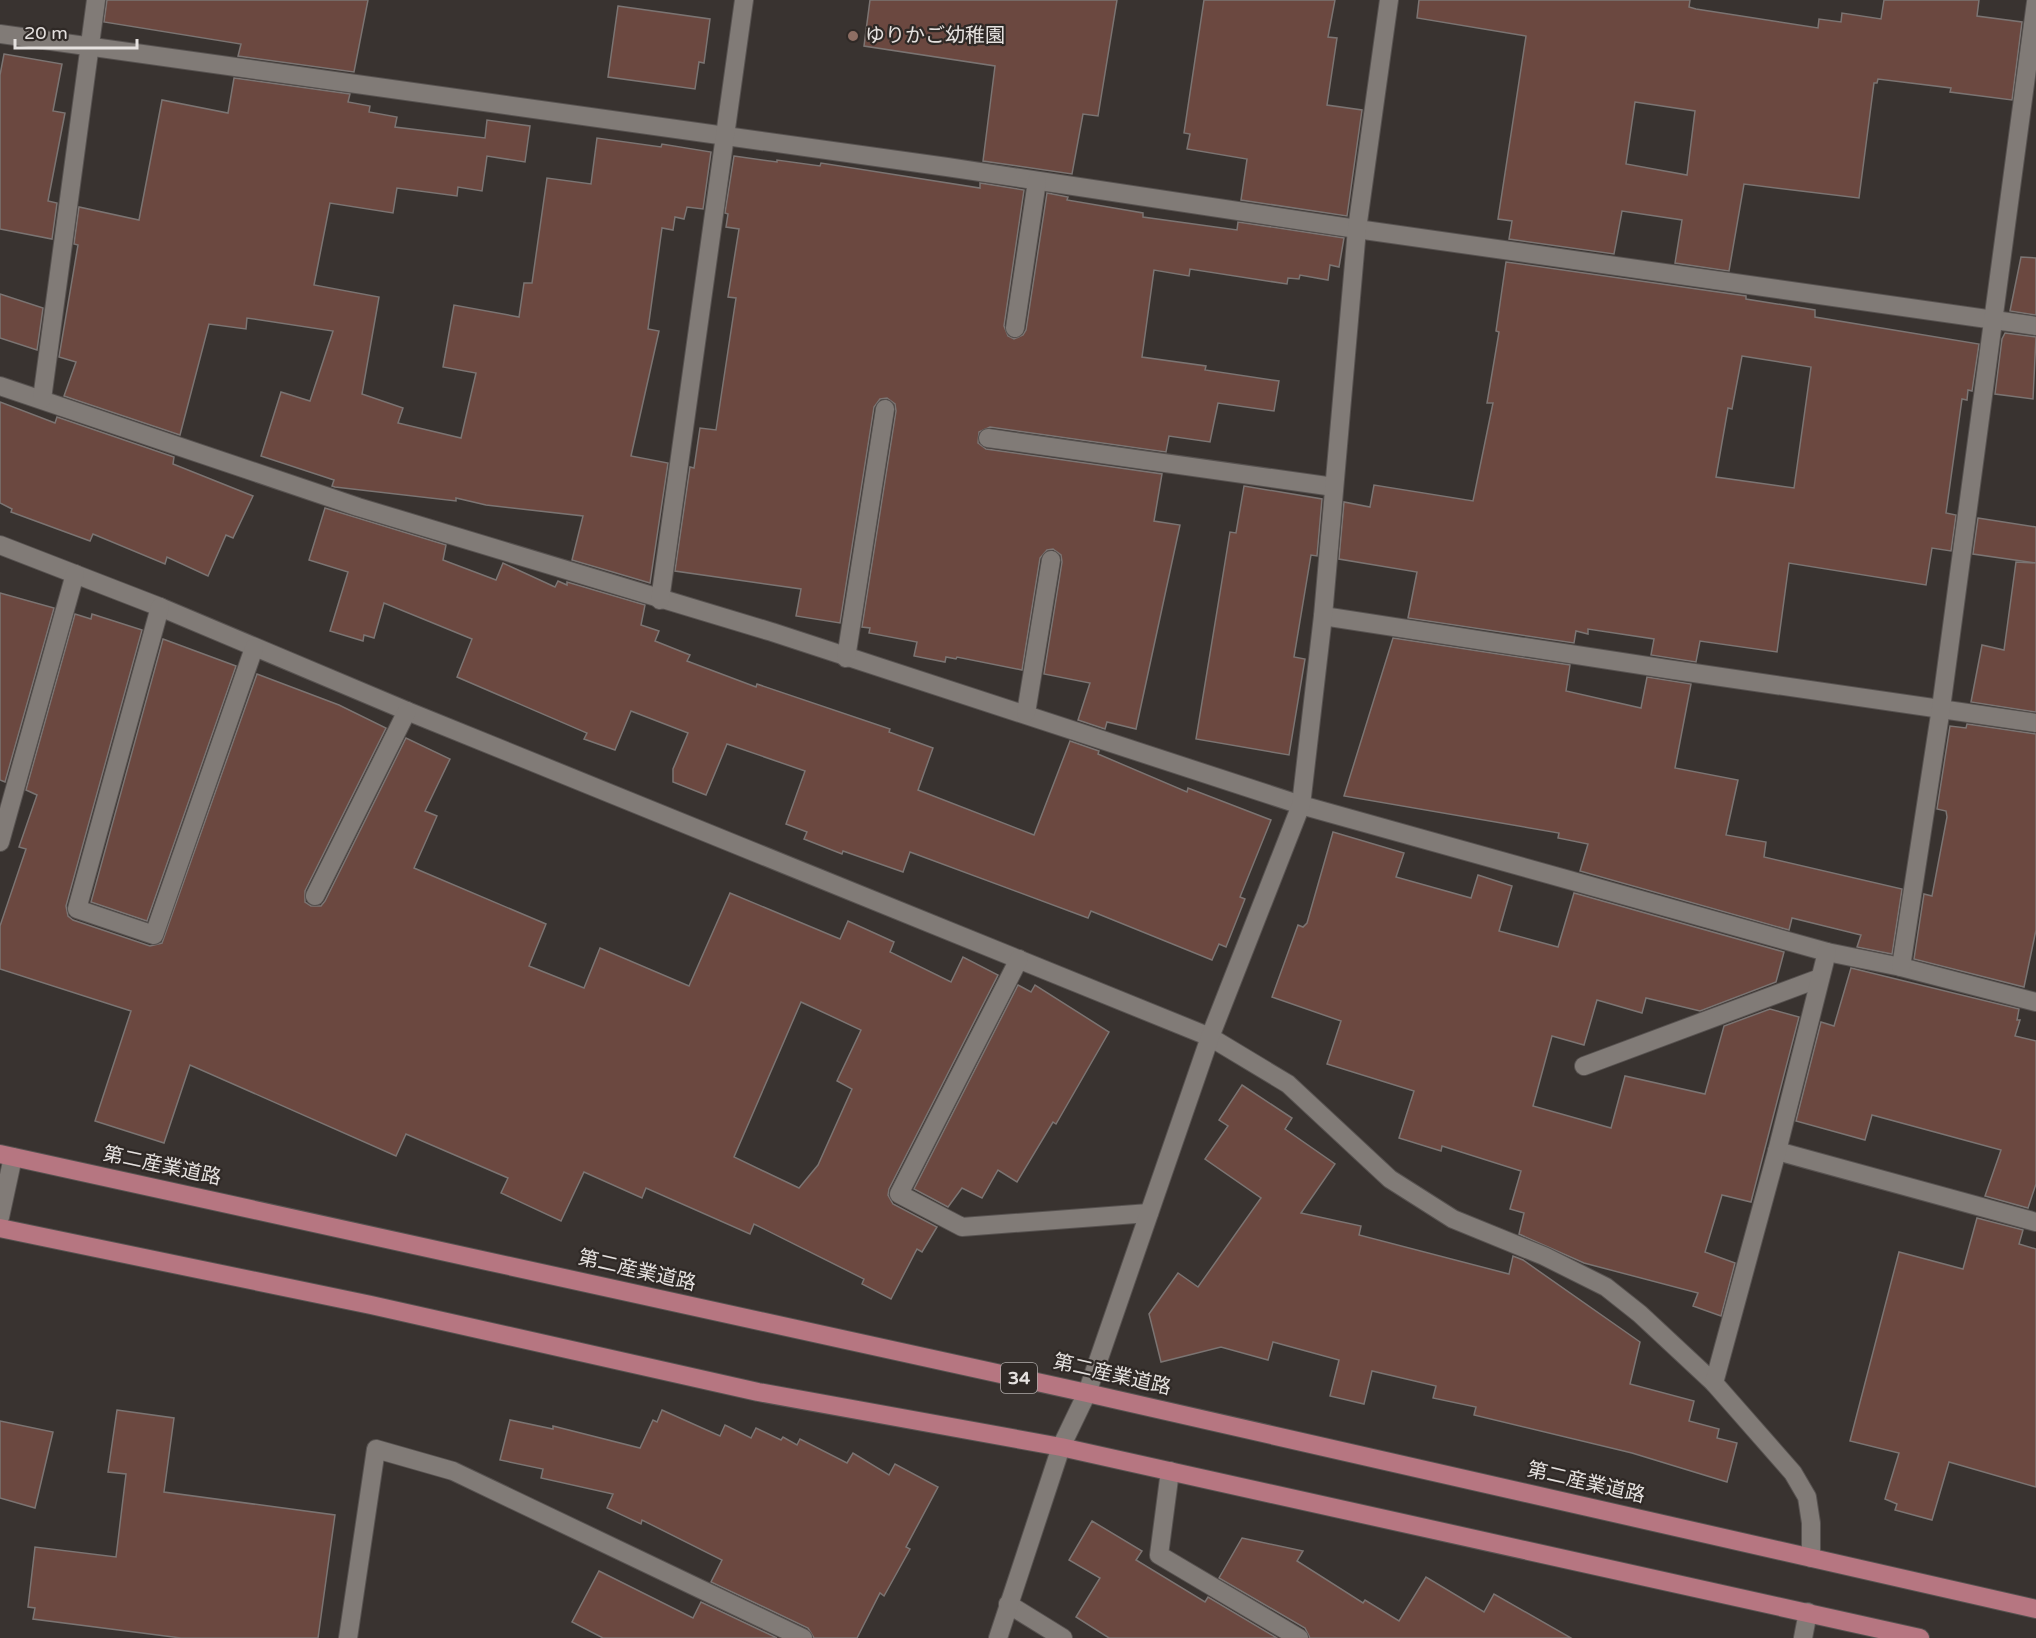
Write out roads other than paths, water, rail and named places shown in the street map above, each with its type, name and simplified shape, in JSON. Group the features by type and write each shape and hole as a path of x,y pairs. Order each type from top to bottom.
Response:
{"main road":[{"name":"第二産業道路","path":"6,1155 1087,1393 2036,1609"},
{"path":"0,1228 371,1305 759,1392 1061,1447 1920,1638"}],"street":[{"path":"42,399 96,0"},
{"path":"660,600 744,0"},
{"path":"998,1638 1061,1447 1087,1393 1210,1037 1301,805 1323,615 1357,229 1389,0"},
{"path":"1901,967 1941,708 1991,320 2036,2"},
{"path":"0,34 724,136 2036,326"},
{"path":"1015,328 1037,181"},
{"path":"0,386 358,507 772,632 846,658 1026,713 1301,805 1827,952 1901,967 2036,1002"},
{"path":"846,658 885,409"},
{"path":"988,438 1334,487"},
{"path":"0,545 160,607 407,711 1210,1037 1288,1084 1390,1179 1453,1219 1544,1256 1606,1287 1640,1314 1714,1383 1793,1473 1807,1497 1811,1523 1811,1558"},
{"path":"1026,713 1051,560"},
{"path":"0,842 75,574"},
{"path":"160,607 76,909 154,935 254,648"},
{"path":"1323,615 1666,669 2036,723"},
{"path":"315,896 407,711"},
{"path":"1714,1383 1777,1151 1827,952"},
{"path":"1019,959 899,1194 962,1227 1149,1213"},
{"path":"1584,1066 1820,978"},
{"path":"1777,1151 2036,1222"},
{"path":"0,1217 6,1155"},
{"path":"348,1638 376,1449 453,1471 803,1638"},
{"path":"1170,1471 1159,1555 1299,1638"},
{"path":"1008,1604 1064,1638"},
{"path":"1803,1638 1808,1612"}],"place":[{"name":"ゆりかご幼稚園","path":"853,36"}]}
